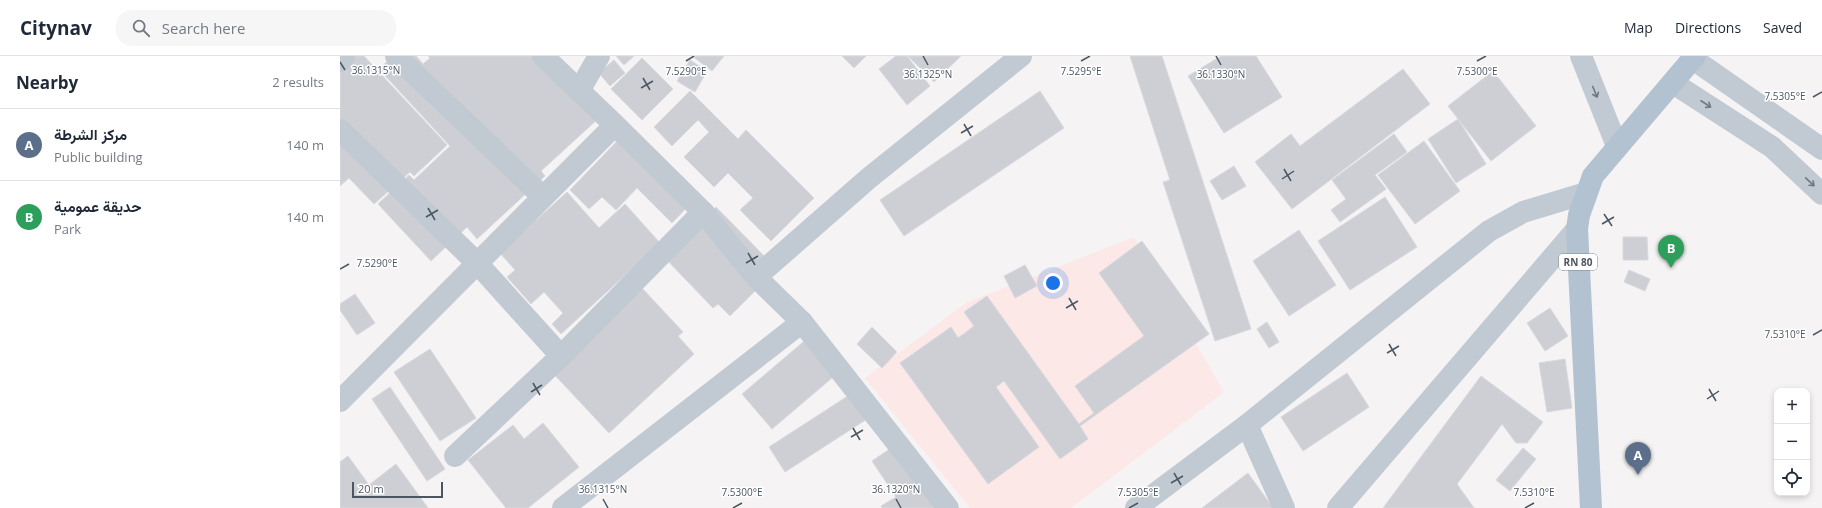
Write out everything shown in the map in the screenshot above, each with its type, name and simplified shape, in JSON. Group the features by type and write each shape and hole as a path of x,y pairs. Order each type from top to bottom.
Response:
{"main road":[{"name":"RN 80","path":"1590,508 1577,229 1586,193 1594,176 1617,146 1694,58"}],"street":[{"path":"340,61 344,56"},
{"path":"396,56 543,197"},
{"path":"543,56 703,212 756,277 802,322 948,508"},
{"path":"579,91 599,56"},
{"path":"756,277 869,178 1021,56"},
{"path":"1581,56 1617,146"},
{"path":"1694,58 1822,149"},
{"path":"1673,83 1772,147 1822,194"},
{"path":"340,401 615,125"},
{"path":"340,130 477,264 561,356"},
{"path":"1136,508 1247,425 1489,231 1523,212 1586,193"},
{"path":"455,456 561,356 703,212"},
{"path":"1338,508 1577,229"},
{"path":"563,508 802,322"},
{"path":"1247,425 1284,508"}],"shaded area":[{"path":"1134,237 1224,392 1071,508 970,508 865,378 966,303"}],"building":[{"path":"354,56 364,56 447,145 414,176 410,172 374,204 349,178 340,186 340,69"},
{"path":"393,56 416,56 423,64 430,58 428,56 543,56 600,117 541,171 545,176 477,239 467,227 431,261 378,204 409,175 414,180 450,146 379,69"},
{"path":"616,56 634,56 624,65"},
{"path":"692,56 724,56 712,71"},
{"path":"842,56 866,56 854,68"},
{"path":"896,56 907,56 930,86 907,105 879,69"},
{"path":"908,56 961,56 934,82"},
{"path":"1130,56 1162,56 1251,329 1215,341 1163,182 1170,180"},
{"path":"1221,56 1256,56 1282,97 1224,133 1188,76"},
{"path":"642,58 673,89 642,120 611,89"},
{"path":"614,60 625,73 610,86 599,73"},
{"path":"690,60 707,71 695,92 677,81"},
{"path":"1403,69 1430,104 1292,209 1255,162 1291,134 1300,146"},
{"path":"1493,71 1536,126 1491,161 1448,106"},
{"path":"690,91 738,139 746,130 814,198 771,241 740,210 753,198 728,173 714,187 684,157 709,132 698,120 672,146 654,127"},
{"path":"1040,91 1064,128 904,236 880,200"},
{"path":"1458,119 1486,164 1456,183 1428,139"},
{"path":"1394,134 1407,152 1375,175 1386,189 1340,222 1331,210 1346,199 1332,180"},
{"path":"623,135 692,202 672,223 637,188 616,210 602,197 589,209 570,190"},
{"path":"1424,141 1460,191 1415,224 1378,175"},
{"path":"1234,166 1246,186 1222,200 1210,181"},
{"path":"567,192 599,228 625,204 660,243 561,334 552,324 563,313 544,292 531,304 507,277 515,270 500,253"},
{"path":"1385,197 1417,247 1350,290 1318,241"},
{"path":"716,207 773,265 761,285 730,316 718,304 713,308 664,257"},
{"path":"1299,230 1336,285 1289,316 1253,261"},
{"path":"1623,237 1647,237 1648,260 1623,260"},
{"path":"1142,241 1209,334 1080,426 1088,439 1060,459 1004,381 996,387 1039,447 988,484 900,363 951,327 958,338 974,326 964,312 987,296 1079,424 1094,413 1075,386 1144,336 1099,273"},
{"path":"1025,265 1037,286 1015,298 1004,276"},
{"path":"1629,270 1650,279 1645,291 1624,282"},
{"path":"641,287 683,332 678,336 694,354 609,433 550,370"},
{"path":"355,294 375,323 357,335 340,310 340,304"},
{"path":"1550,308 1568,336 1545,351 1527,323"},
{"path":"1267,322 1279,342 1269,348 1257,329"},
{"path":"872,327 897,352 882,368 857,344"},
{"path":"809,337 839,372 772,429 742,394"},
{"path":"430,349 476,418 440,441 394,372"},
{"path":"1565,359 1572,408 1547,412 1539,363"},
{"path":"1347,373 1369,407 1303,451 1281,417"},
{"path":"1481,376 1543,422 1527,443 1516,443 1502,424 1457,484 1474,508 1383,508"},
{"path":"390,387 445,469 427,481 372,399"},
{"path":"851,394 867,419 785,472 769,447"},
{"path":"543,423 579,467 528,508 506,508 468,460 513,425 524,439"},
{"path":"894,446 935,508 882,508 881,506 896,497 872,461"},
{"path":"1523,448 1536,459 1510,491 1496,480"},
{"path":"348,456 369,485 396,464 428,508 340,508 340,462"},
{"path":"1248,473 1273,508 1202,508"}],"place":[{"name":"حديقة عمومية","path":"1671,268"},
{"name":"مركز الشرطة","path":"1638,475"}]}
